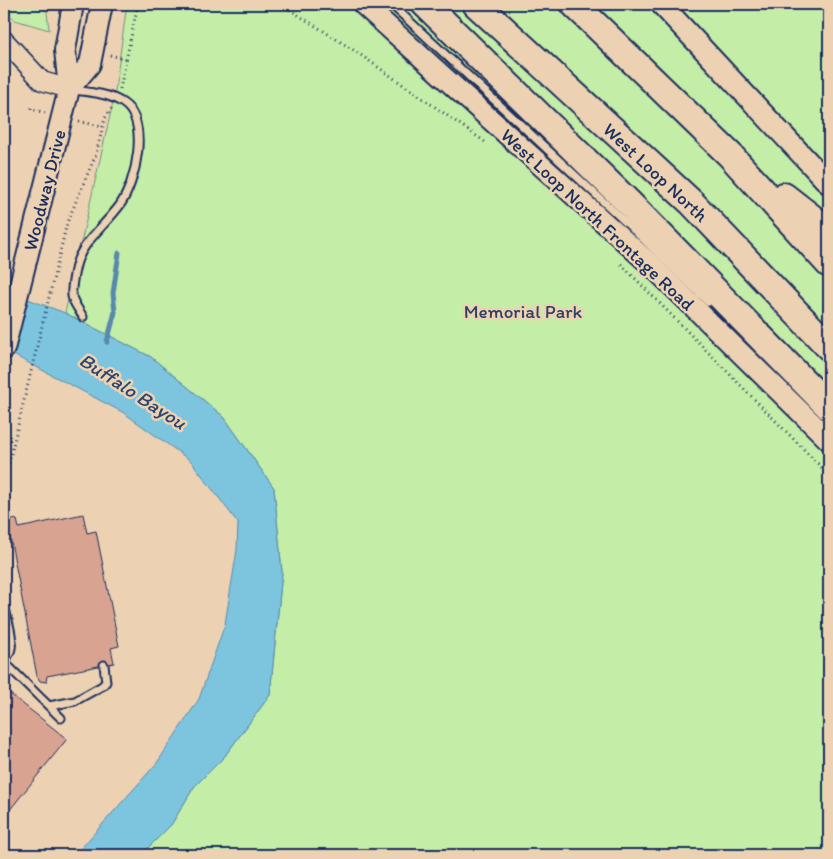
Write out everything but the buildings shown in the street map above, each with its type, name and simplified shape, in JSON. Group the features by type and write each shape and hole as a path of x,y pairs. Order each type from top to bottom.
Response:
{"highway":[{"path":"425,4 630,204 829,407"},
{"name":"West Loop North","path":"476,4 692,203 829,347"},
{"path":"574,4 730,155 829,264"},
{"path":"730,155 829,231"}],"main road":[{"name":"Woodway Drive","path":"4,349 68,89 65,50 73,4"},
{"name":"Woodway Drive","path":"68,89 90,64 102,4"},
{"name":"West Loop North Frontage Road","path":"363,4 650,264 829,440"},
{"path":"664,5 829,184"}],"street":[{"path":"4,40 42,81 68,89"}],"lane":[{"path":"390,4 635,231 713,306"},
{"path":"68,89 100,94 122,103 132,112 138,126 138,151 132,180 121,203 85,246 78,260 74,275 72,297 83,317"},
{"path":"4,606 12,640 9,656 4,662 61,718"},
{"path":"49,706 74,701 102,686 106,682 104,665"}],"path":[{"path":"4,483 67,223 96,154 105,118 118,101 138,4"},
{"path":"281,4 355,51 490,145"},
{"path":"88,123 102,127"},
{"path":"618,262 829,475"}],"green space":[{"path":"4,4 46,4 49,30 15,20 4,8"},
{"name":"Memorial Park","path":"127,4 829,4 829,855 141,855 171,825 194,787 224,757 270,695 282,572 274,488 224,417 151,357 65,313 114,98"}],"water":[{"name":"Buffalo Bayou","path":"4,290 65,313 151,357 224,417 274,488 282,572 270,695 224,757 194,787 171,825 141,855 75,855 157,763 199,699 225,624 237,550 238,523 191,461 124,413 4,350"}],"waterway":[{"path":"107,342 115,312 113,293 119,253"}]}
